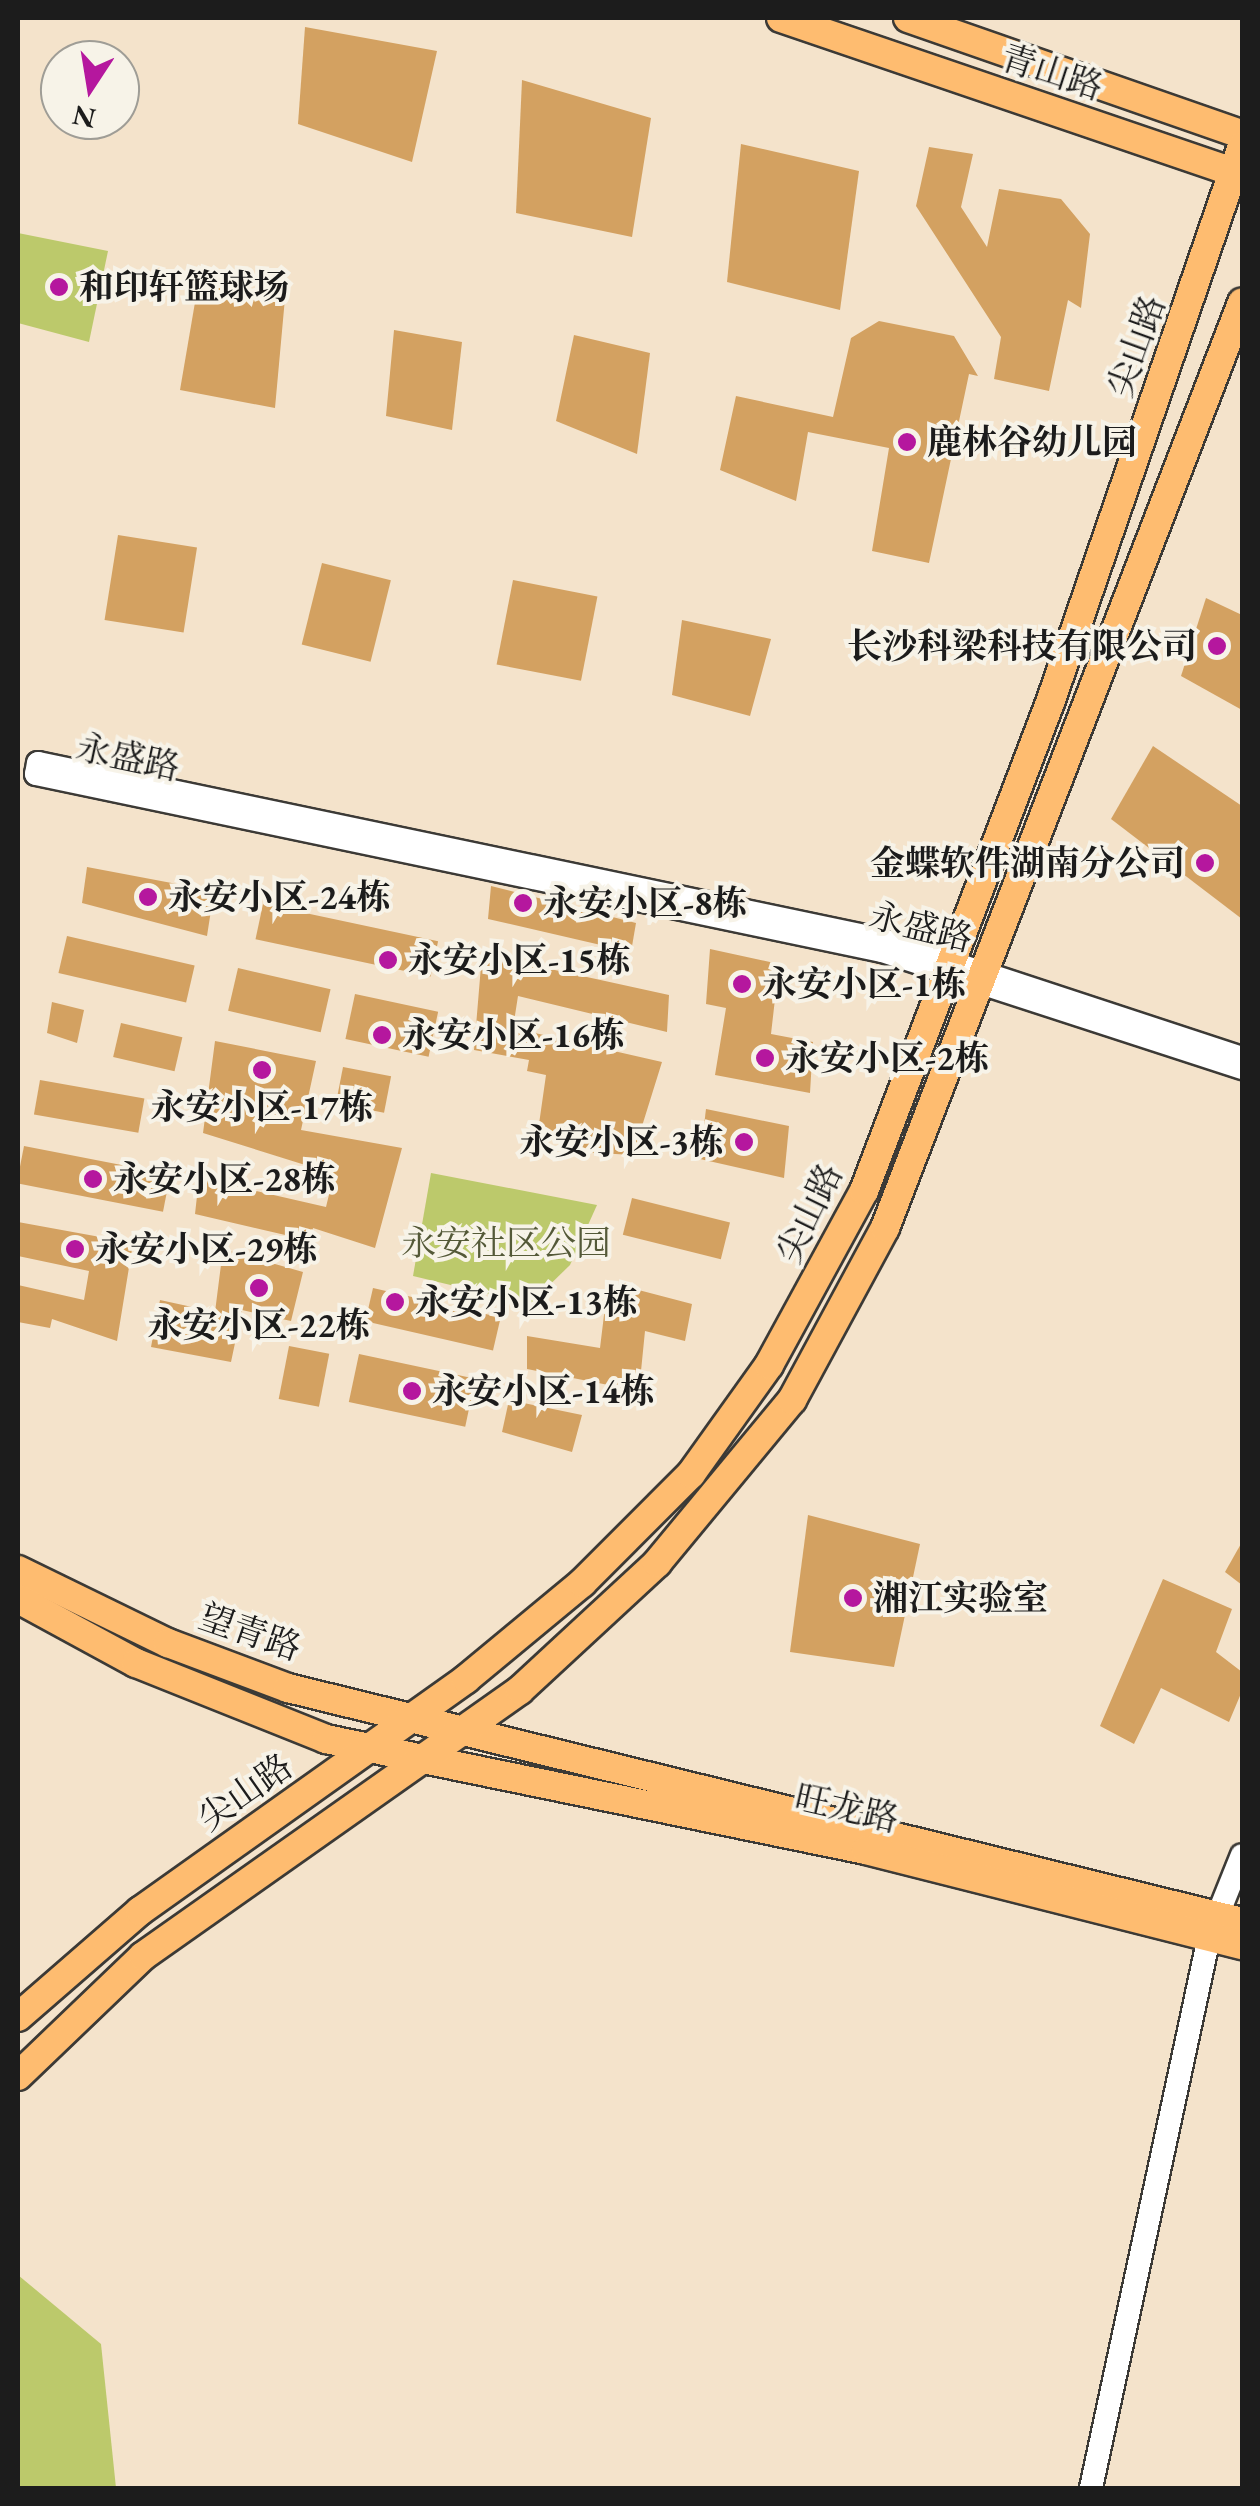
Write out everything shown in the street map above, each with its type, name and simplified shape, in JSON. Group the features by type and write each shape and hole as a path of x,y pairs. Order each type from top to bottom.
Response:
{"main road":[{"name":"青山路","path":"781,18 1239,164"},
{"name":"青山路","path":"908,18 1242,134"},
{"name":"尖山路","path":"18,2017 140,1911 414,1718 596,1570 691,1474 741,1406 831,1261 950,963 1220,230 1239,164"},
{"name":"尖山路","path":"18,2076 143,1956 470,1730 657,1563 792,1400 884,1228 1242,303"},
{"name":"望青路","path":"18,1570 224,1665 470,1730"},
{"name":"望青路","path":"18,1599 221,1701 369,1750 431,1759"},
{"name":"旺龙路","path":"470,1730 1213,1924 1242,1946"},
{"name":"旺龙路","path":"431,1759 1213,1924"}],"street":[{"name":"永盛路","path":"950,963 36,774 38,763 950,963 1242,1058"},
{"name":"永盛路","path":"985,973 1242,1068"},
{"path":"1092,2488 1213,1924 1242,1833"},
{"path":"1213,1924 1242,1855"}],"green space":[{"name":"和印轩篮球场","path":"18,233 108,251 89,342 18,323"},
{"name":"永安社区公园","path":"431,1173 597,1205 570,1265 530,1304 413,1276"},
{"path":"18,2275 101,2344 116,2488 18,2488"}],"building":[{"path":"305,27 437,51 412,162 298,124"},
{"path":"522,80 651,118 632,237 516,213"},
{"path":"741,144 859,171 840,310 727,282"},
{"path":"929,147 973,154 961,207 987,247 999,189 1061,199 1090,234 1081,308 1068,300 1049,391 994,379 1001,337 916,206"},
{"path":"199,279 285,298 275,408 180,390"},
{"name":"鹿林谷幼儿园","path":"879,321 954,336 978,376 969,374 929,563 872,551 889,448 808,432 796,501 720,470 736,396 833,417 851,338"},
{"path":"394,330 462,342 452,430 386,416"},
{"path":"574,335 650,353 637,454 556,421"},
{"path":"118,535 197,548 184,632 105,620"},
{"path":"322,563 391,580 371,662 302,645"},
{"path":"513,580 597,596 581,681 497,664"},
{"name":"长沙科梁科技有限公司","path":"1206,598 1242,615 1242,710 1181,676"},
{"path":"682,620 771,639 750,716 672,695"},
{"name":"金蝶软件湖南分公司","path":"1153,746 1242,806 1242,919 1111,819"},
{"name":"永安小区-24栋","path":"87,867 214,891 207,936 82,903"},
{"name":"永安小区-8栋","path":"491,886 636,923 631,952 488,919"},
{"name":"永安小区-15栋","path":"263,904 438,941 431,976 256,939"},
{"path":"67,936 195,965 186,1002 58,973"},
{"path":"710,949 779,964 771,1034 813,1042 810,1093 715,1075 726,1008 706,1004"},
{"path":"482,954 669,995 667,1032 518,996 513,1028 662,1062 633,1155 580,1152 583,1143 538,1131 546,1075 527,1071 529,1060 474,1050"},
{"path":"238,968 331,989 321,1032 228,1011"},
{"path":"355,994 438,1012 429,1057 345,1039"},
{"path":"52,1002 84,1010 77,1043 47,1033"},
{"path":"121,1023 182,1037 175,1071 113,1057"},
{"path":"215,1041 316,1061 301,1130 402,1148 375,1248 313,1228 311,1241 195,1214 199,1178 326,1207 334,1174 203,1133"},
{"name":"永安小区-17栋","path":"343,1067 391,1076 384,1113 336,1103"},
{"path":"40,1080 144,1098 138,1133 34,1114"},
{"name":"永安小区-3栋","path":"706,1109 789,1126 784,1178 700,1159"},
{"name":"永安小区-28栋","path":"24,1146 170,1174 163,1212 18,1184"},
{"path":"632,1198 730,1222 721,1259 623,1235"},
{"path":"18,1222 133,1243 117,1341 52,1319 50,1328 18,1322 18,1285 84,1300 89,1271 18,1256"},
{"path":"223,1249 303,1272 291,1321 242,1310 231,1362 151,1347 160,1300 215,1312"},
{"path":"608,1282 692,1304 685,1341 645,1331 639,1391 527,1369 527,1336 600,1348"},
{"name":"永安小区-13栋","path":"373,1288 501,1317 493,1351 365,1321"},
{"path":"289,1346 329,1354 319,1407 279,1399"},
{"name":"永安小区-14栋","path":"359,1354 475,1379 465,1427 349,1402"},
{"path":"509,1400 582,1415 572,1452 502,1432"},
{"name":"湘江实验室","path":"808,1515 920,1544 894,1667 790,1652"},
{"path":"1242,1542 1242,1585 1225,1572"},
{"path":"1163,1579 1232,1609 1216,1652 1242,1672 1242,1691 1229,1722 1161,1688 1134,1744 1100,1726"}],"place":[{"name":"和印轩篮球场","path":"59,287"},
{"name":"鹿林谷幼儿园","path":"907,442"},
{"name":"长沙科梁科技有限公司","path":"1217,646"},
{"name":"金蝶软件湖南分公司","path":"1205,863"},
{"name":"永安小区-24栋","path":"148,897"},
{"name":"永安小区-8栋","path":"523,903"},
{"name":"永安小区-15栋","path":"388,960"},
{"name":"永安小区-1栋","path":"742,984"},
{"name":"永安小区-16栋","path":"382,1035"},
{"name":"永安小区-2栋","path":"765,1058"},
{"name":"永安小区-17栋","path":"262,1070"},
{"name":"永安小区-3栋","path":"744,1142"},
{"name":"永安小区-28栋","path":"93,1179"},
{"name":"永安小区-29栋","path":"75,1249"},
{"name":"永安小区-22栋","path":"259,1288"},
{"name":"永安小区-13栋","path":"395,1302"},
{"name":"永安小区-14栋","path":"412,1391"},
{"name":"湘江实验室","path":"853,1598"}]}
